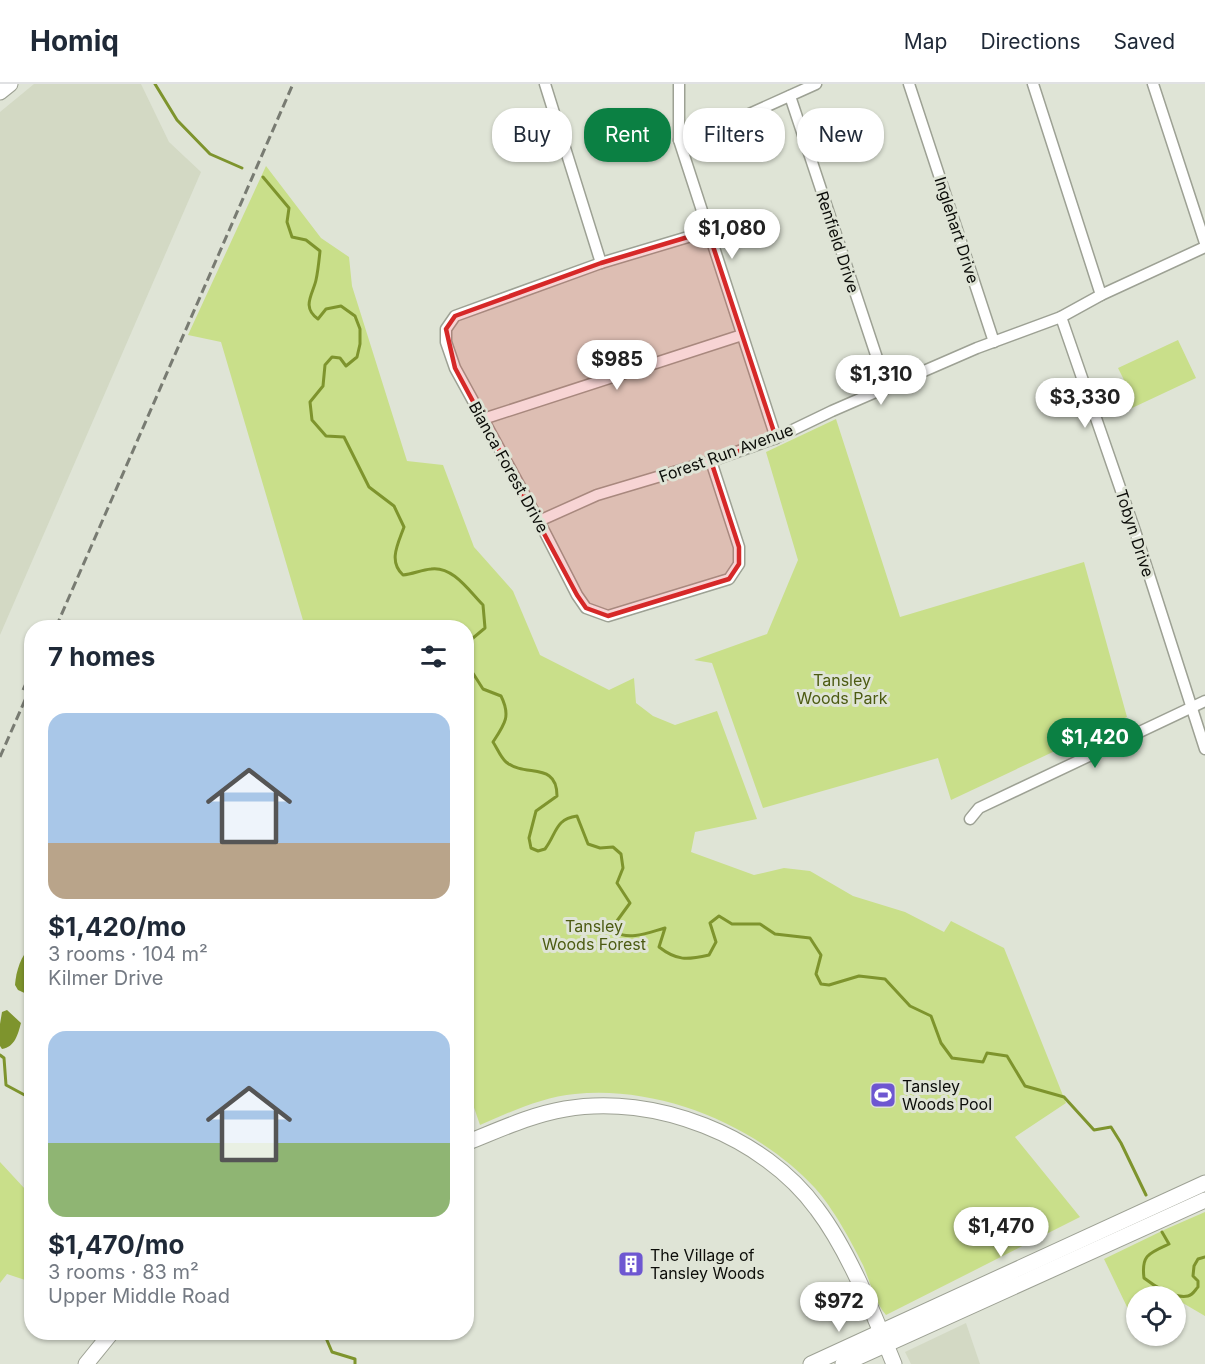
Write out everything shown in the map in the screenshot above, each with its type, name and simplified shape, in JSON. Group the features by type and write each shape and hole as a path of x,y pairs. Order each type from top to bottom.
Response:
{"main road":[{"path":"0,92 10,84"},
{"path":"474,1140 544,1113 589,1106 648,1110 720,1132 775,1165 811,1201 846,1256 894,1364"},
{"path":"811,1364 883,1338 1142,1228 1205,1183"},
{"path":"843,1364 883,1338 1134,1214 1205,1200"},
{"path":"86,1364 106,1340"}],"street":[{"path":"545,84 601,263"},
{"path":"679,84 679,140 776,438"},
{"path":"679,140 716,129 816,84"},
{"name":"Inglehart Drive","path":"909,84 994,342"},
{"path":"1033,84 1101,295"},
{"path":"1152,84 1205,245"},
{"name":"Renfield Drive","path":"790,96 887,388"},
{"name":"Bianca Forest Drive","path":"708,231 601,263 455,316 446,328 446,342 455,368 586,608 608,616 729,579 739,564 739,547 711,461"},
{"name":"Forest Run Avenue","path":"539,521 597,495 711,461 776,438 977,348 1061,318 1101,295 1205,245"},
{"name":"Tobyn Drive","path":"1061,318 1135,531 1205,749"},
{"path":"483,419 742,335"},
{"path":"970,819 979,808 1205,701"}],"highlighted area":[{"path":"708,231 776,438 711,461 739,547 739,564 729,579 608,616 586,608 577,595 455,368 446,329 455,316 601,263"}],"shaded area":[{"path":"34,84 141,84 169,142 201,172 0,635 0,112"},
{"path":"24,954 24,993 18,990 15,985"},
{"path":"7,1010 21,1023 13,1043 2,1049 0,1024 2,1012"},
{"path":"966,1323 980,1364 911,1364 905,1352"}],"green space":[{"name":"Tansley Woods Forest","path":"266,166 321,238 349,257 352,286 407,461 443,465 474,547 513,591 540,655 609,690 634,678 636,703 653,716 675,725 717,711 757,819 695,832 691,852 754,875 784,868 810,871 853,896 905,912 944,932 951,921 1004,948 1066,1103 1015,1137 1080,1217 886,1315 853,1246 835,1215 815,1188 792,1166 765,1146 706,1114 673,1103 640,1096 607,1093 575,1094 550,1098 480,1125 474,1107 474,620 303,620 221,342 188,335"},
{"path":"1178,340 1196,378 1132,408 1124,390 1128,388 1118,368"},
{"name":"Tansley Woods Park","path":"836,419 900,617 1084,562 1127,717 951,800 938,758 763,808 712,663 694,660 767,634 798,560 766,452"},
{"path":"0,1162 24,1188 24,1280 7,1274 0,1283"},
{"path":"1205,1212 1205,1316 1186,1305 1186,1286 1126,1286 1126,1305 1104,1259"}],"waterway":[{"path":"155,84 177,120 210,154 242,168"},
{"path":"263,177 289,208 287,222 292,237 306,240 320,251 316,280 309,305 310,310 318,319 326,309 341,306 355,316 360,329 357,357 346,366 340,358 332,357 325,365 323,386 310,402 312,420 326,436 344,437 369,487 394,506 404,527 395,558 398,570 403,575 431,569 446,571 460,581 483,605 485,628 474,637"},
{"path":"474,675 483,689 501,696 504,703 505,720 493,742 506,762 514,767 546,774 556,785 557,796 536,811 529,838 531,848 538,851 545,849 560,824 564,820 577,816 588,844 600,848 613,847 621,854 623,868 617,883 630,903 614,925 616,932 633,936 665,928 659,947 671,955 682,958 709,955 716,942 710,923 719,916 732,924 760,924 775,934 810,938 821,955 816,974 821,984 829,985 859,976 885,979 910,1006 931,1016 941,1043 952,1058 983,1062 987,1053 1007,1056 1025,1086 1064,1097 1094,1130 1111,1127 1146,1195"},
{"path":"0,1055 4,1058 6,1085 24,1095"},
{"path":"1162,1232 1169,1244 1148,1256 1143,1270 1144,1278 1159,1288 1177,1296 1191,1295 1198,1287 1198,1281 1193,1276 1194,1266 1198,1259 1205,1257"},
{"path":"327,1340 332,1352 355,1359 355,1364"}],"railway":[{"path":"59,620 293,84"},
{"path":"0,757 24,702"}],"place":[{"name":"Tansley Woods Pool","path":"883,1095"},
{"name":"The Village of Tansley Woods","path":"631,1264"}]}
